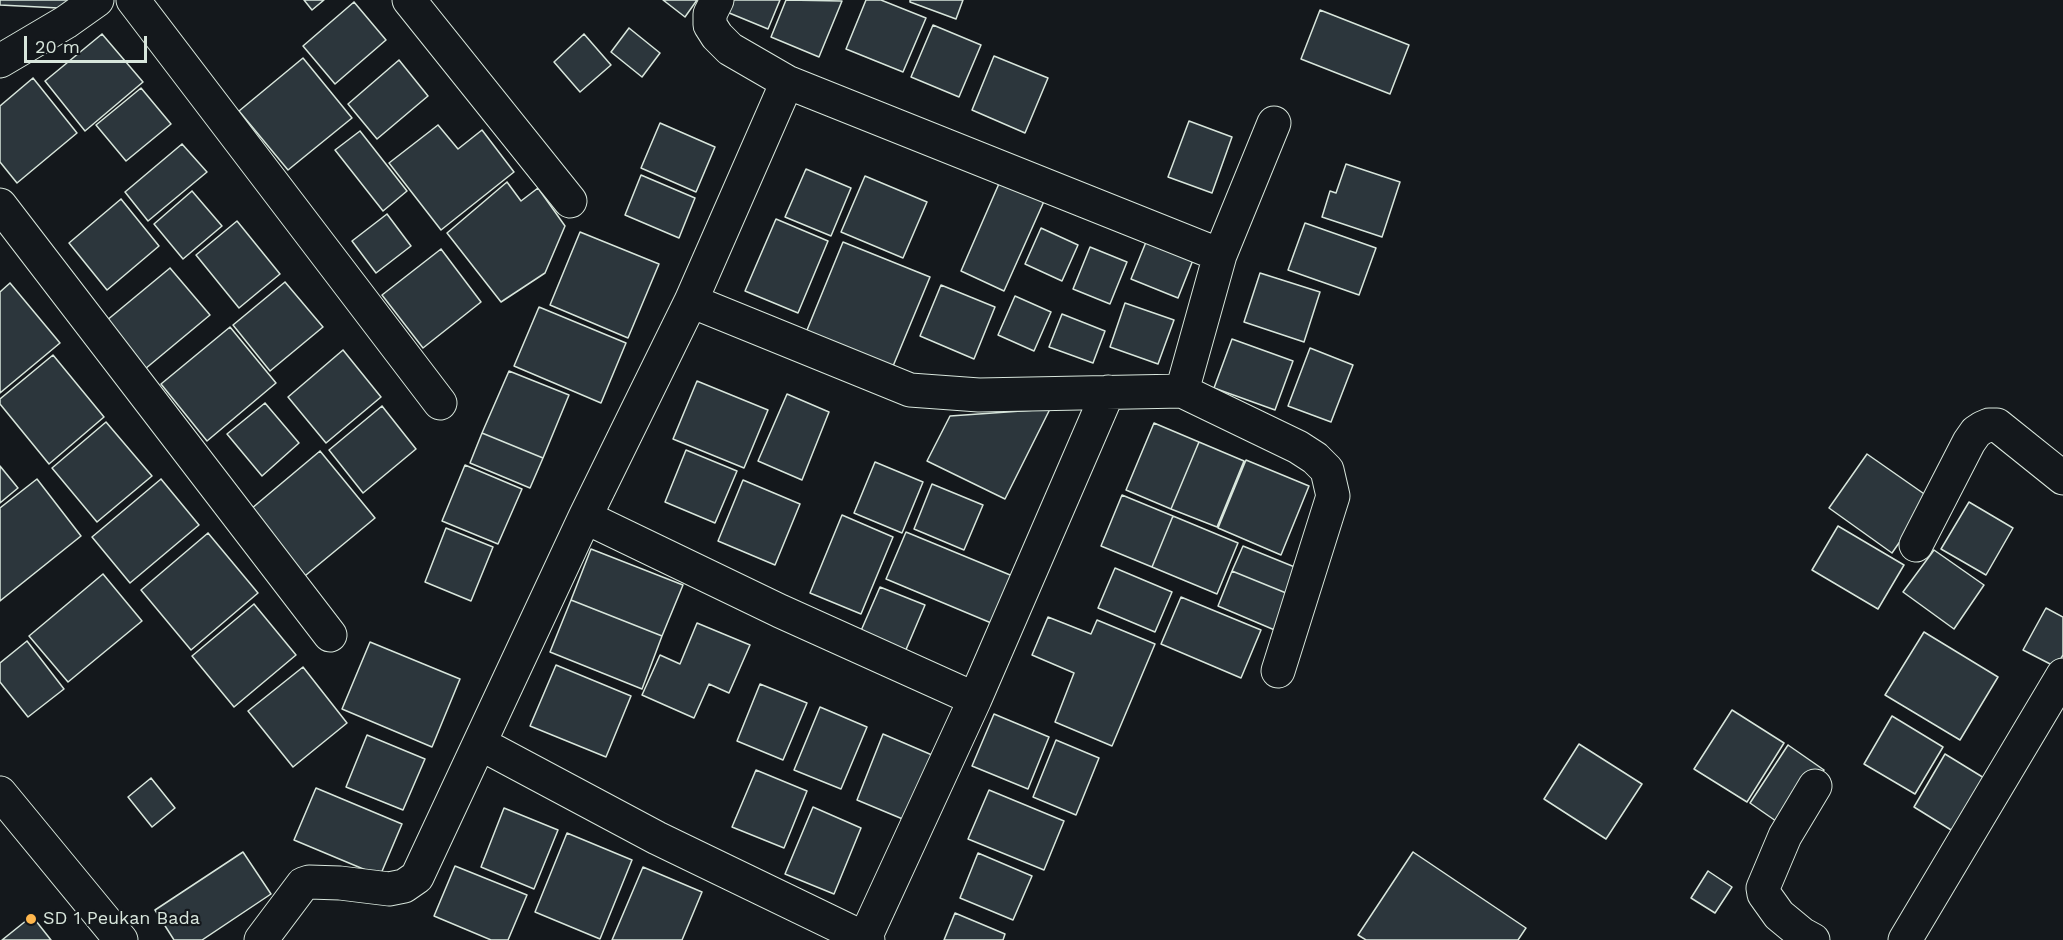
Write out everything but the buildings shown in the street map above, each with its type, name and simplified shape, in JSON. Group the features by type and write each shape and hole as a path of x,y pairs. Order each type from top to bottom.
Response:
{"main road":[{"path":"0,61 66,22 97,0"},
{"path":"134,0 440,404"},
{"path":"410,0 570,201"},
{"path":"717,0 710,14 710,25 717,36 730,49 787,82 1220,255"},
{"path":"261,940 303,884 309,882 340,883 389,890 410,883 417,877 585,517 691,301 787,82"},
{"path":"1182,392 1220,255 1274,123"},
{"path":"0,205 330,635"},
{"path":"691,301 910,390 979,395 1182,392 1298,447 1315,458 1327,470 1333,496 1278,671"},
{"path":"481,744 657,838 866,939 975,699 1108,392"},
{"path":"1916,545 1969,441 1982,428 1997,425 2063,478"},
{"path":"585,517 780,611 975,699"},
{"path":"1905,940 2063,675"},
{"path":"1804,938 1779,915 1764,894 1763,888 1785,836 1815,786"},
{"path":"0,793 121,940"}],"place":[{"name":"SD 1 Peukan Bada","path":"31,919"}]}
